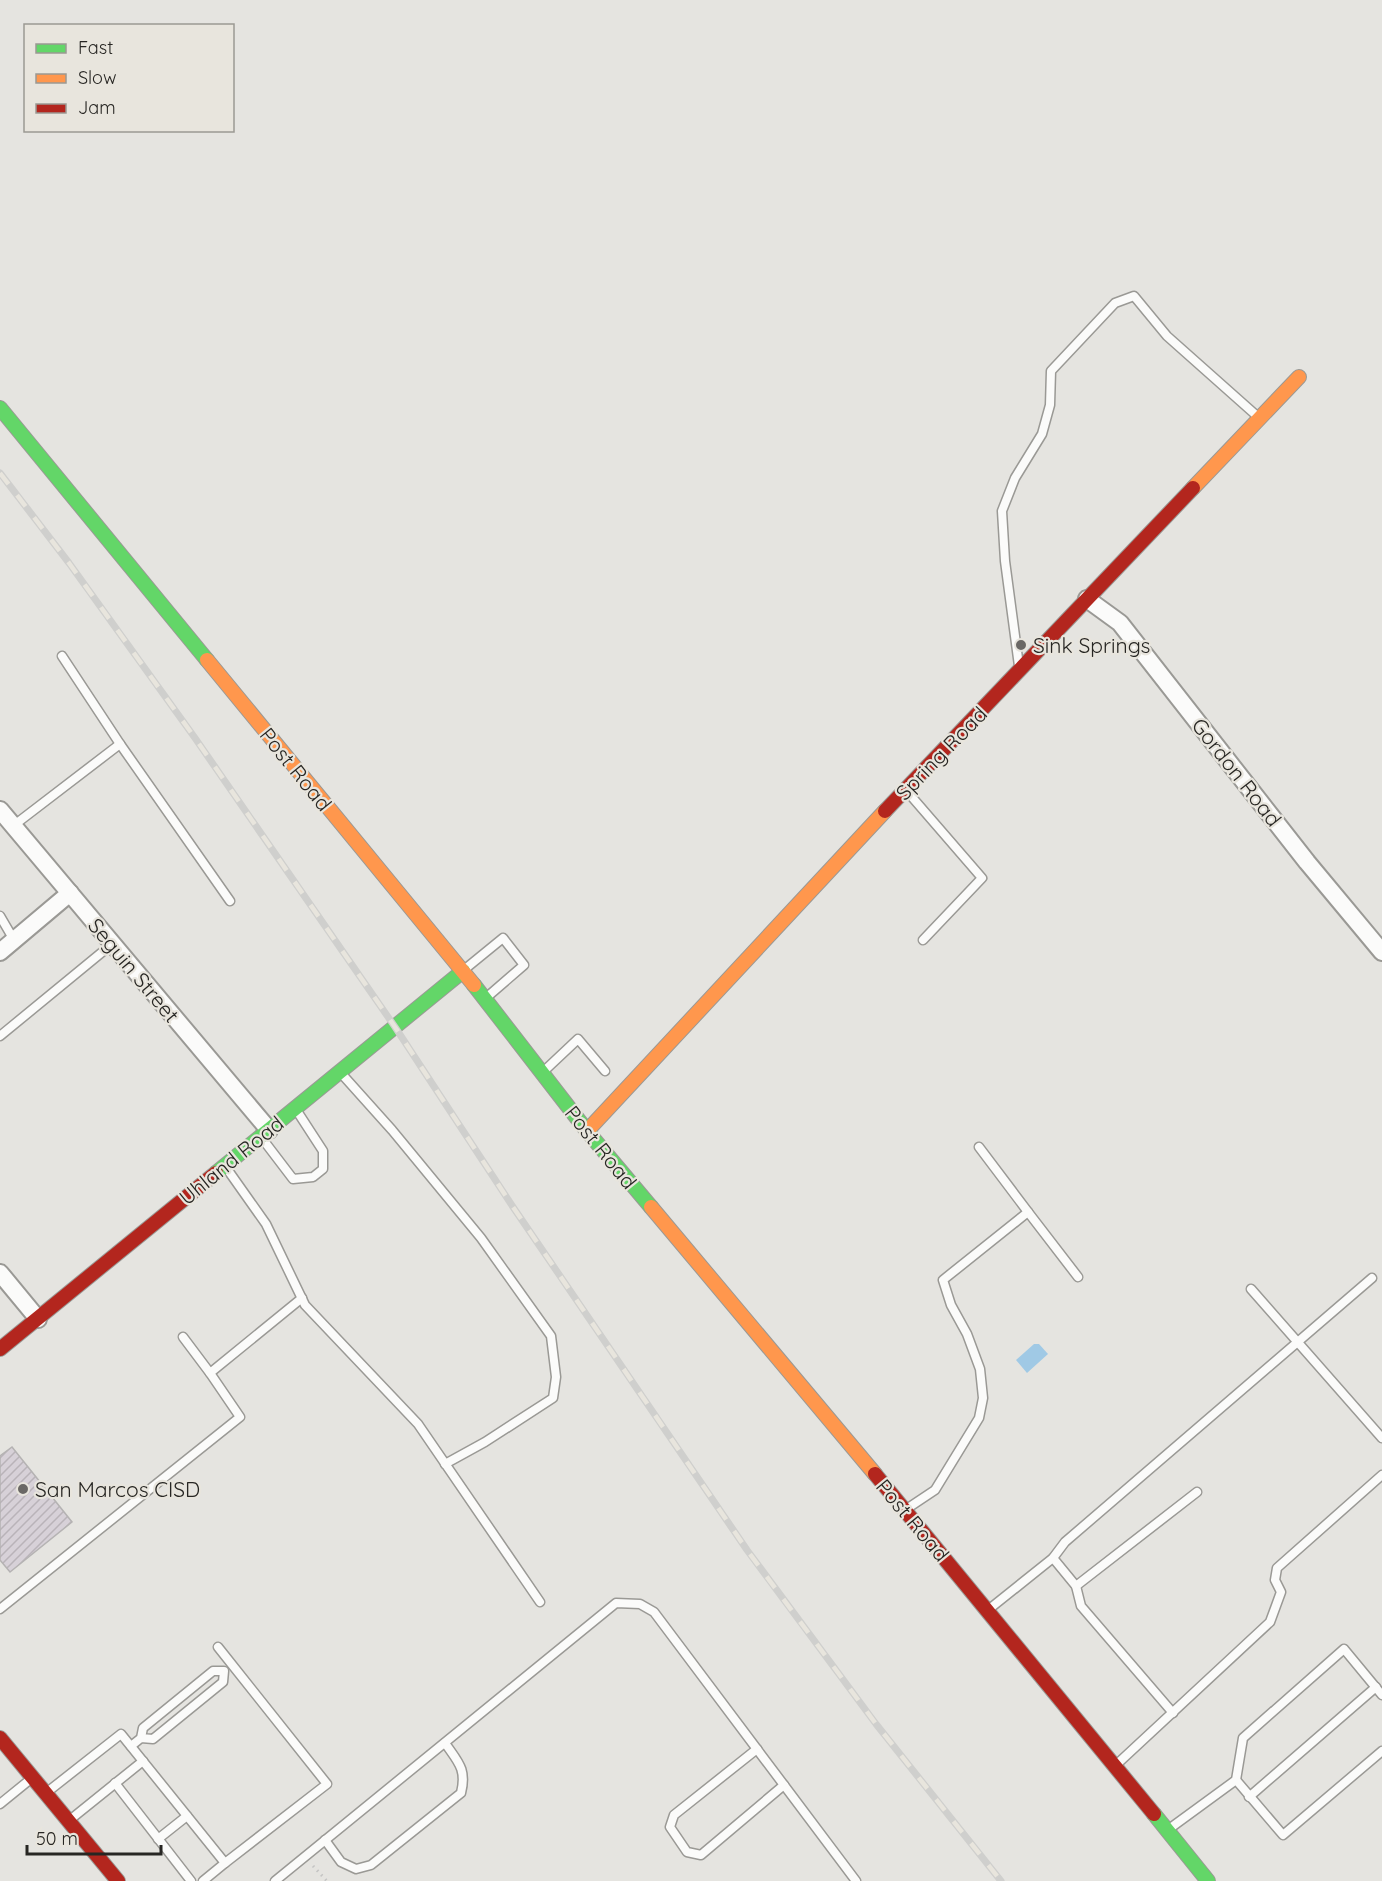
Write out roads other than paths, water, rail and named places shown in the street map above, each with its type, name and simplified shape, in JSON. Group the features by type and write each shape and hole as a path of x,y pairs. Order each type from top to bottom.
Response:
{"street":[{"name":"Spring Road","path":"587,1131 905,789 1020,672 1299,377"},
{"name":"Post Road","path":"0,408 463,971 587,1131 905,1510 1208,1881"},
{"name":"Gordon Road","path":"1087,599 1120,623 1307,862 1382,952"},
{"name":"Seguin Street","path":"0,810 112,944 264,1133"},
{"path":"0,952 70,893"},
{"name":"Uhland Road","path":"0,1349 463,971"},
{"path":"0,1273 38,1319"},
{"path":"0,1738 117,1881"}],"lane":[{"path":"1020,672 1005,561 1002,511 1015,478 1042,434 1050,405 1051,371 1070,347 1114,303 1134,297 1167,336 1260,418"},
{"path":"62,656 120,744 230,901"},
{"path":"13,826 120,744"},
{"path":"905,789 982,878 923,940"},
{"path":"0,916 14,940"},
{"path":"463,971 503,938 524,965 484,999"},
{"path":"0,1036 112,944"},
{"path":"542,1074 578,1039 604,1071"},
{"path":"340,1072 392,1130 481,1238 551,1336 556,1377 553,1398 445,1464"},
{"path":"264,1133 293,1179 313,1178 323,1169 324,1151 295,1108"},
{"path":"979,1147 1078,1277"},
{"path":"225,1166 266,1224 305,1305 418,1424 540,1602"},
{"path":"905,1510 935,1490 979,1418 983,1398 980,1369 968,1334 951,1305 943,1280 1028,1212"},
{"path":"988,1611 1053,1558 1065,1542 1372,1278"},
{"path":"1251,1289 1382,1438"},
{"path":"210,1373 302,1298"},
{"path":"0,1610 240,1417 183,1337"},
{"path":"1113,1767 1270,1622 1281,1592 1275,1580 1277,1568 1382,1475"},
{"path":"1076,1586 1197,1492"},
{"path":"1053,1558 1076,1586 1081,1606 1173,1713"},
{"path":"275,1881 616,1604 640,1604 654,1612 856,1881"},
{"path":"203,1881 327,1784 218,1647"},
{"path":"1166,1831 1236,1780 1243,1738 1344,1650 1382,1695"},
{"path":"131,1746 141,1738 143,1728 213,1671 224,1671 232,1665"},
{"path":"141,1738 153,1739 223,1682 224,1671"},
{"path":"1250,1797 1376,1687"},
{"path":"46,1793 121,1734 225,1863"},
{"path":"326,1840 341,1862 356,1869 371,1865 460,1793 465,1778 462,1768 445,1743"},
{"path":"757,1749 674,1815 670,1827 687,1852 701,1855 784,1785"},
{"path":"1236,1780 1283,1835 1382,1751"},
{"path":"68,1821 143,1761"},
{"path":"0,1804 33,1778"},
{"path":"115,1783 158,1839 176,1857 191,1881"},
{"path":"158,1839 187,1816"},
{"path":"194,1842 203,1835"}],"water":[{"path":"1034,1344 1039,1344 1048,1354 1027,1373 1016,1360"}],"railway":[{"path":"0,473 69,563 195,738 395,1027 513,1207 747,1550 876,1724 1001,1881"}],"place":[{"name":"Sink Springs","path":"1021,645"},
{"name":"San Marcos CISD","path":"23,1489"}]}
